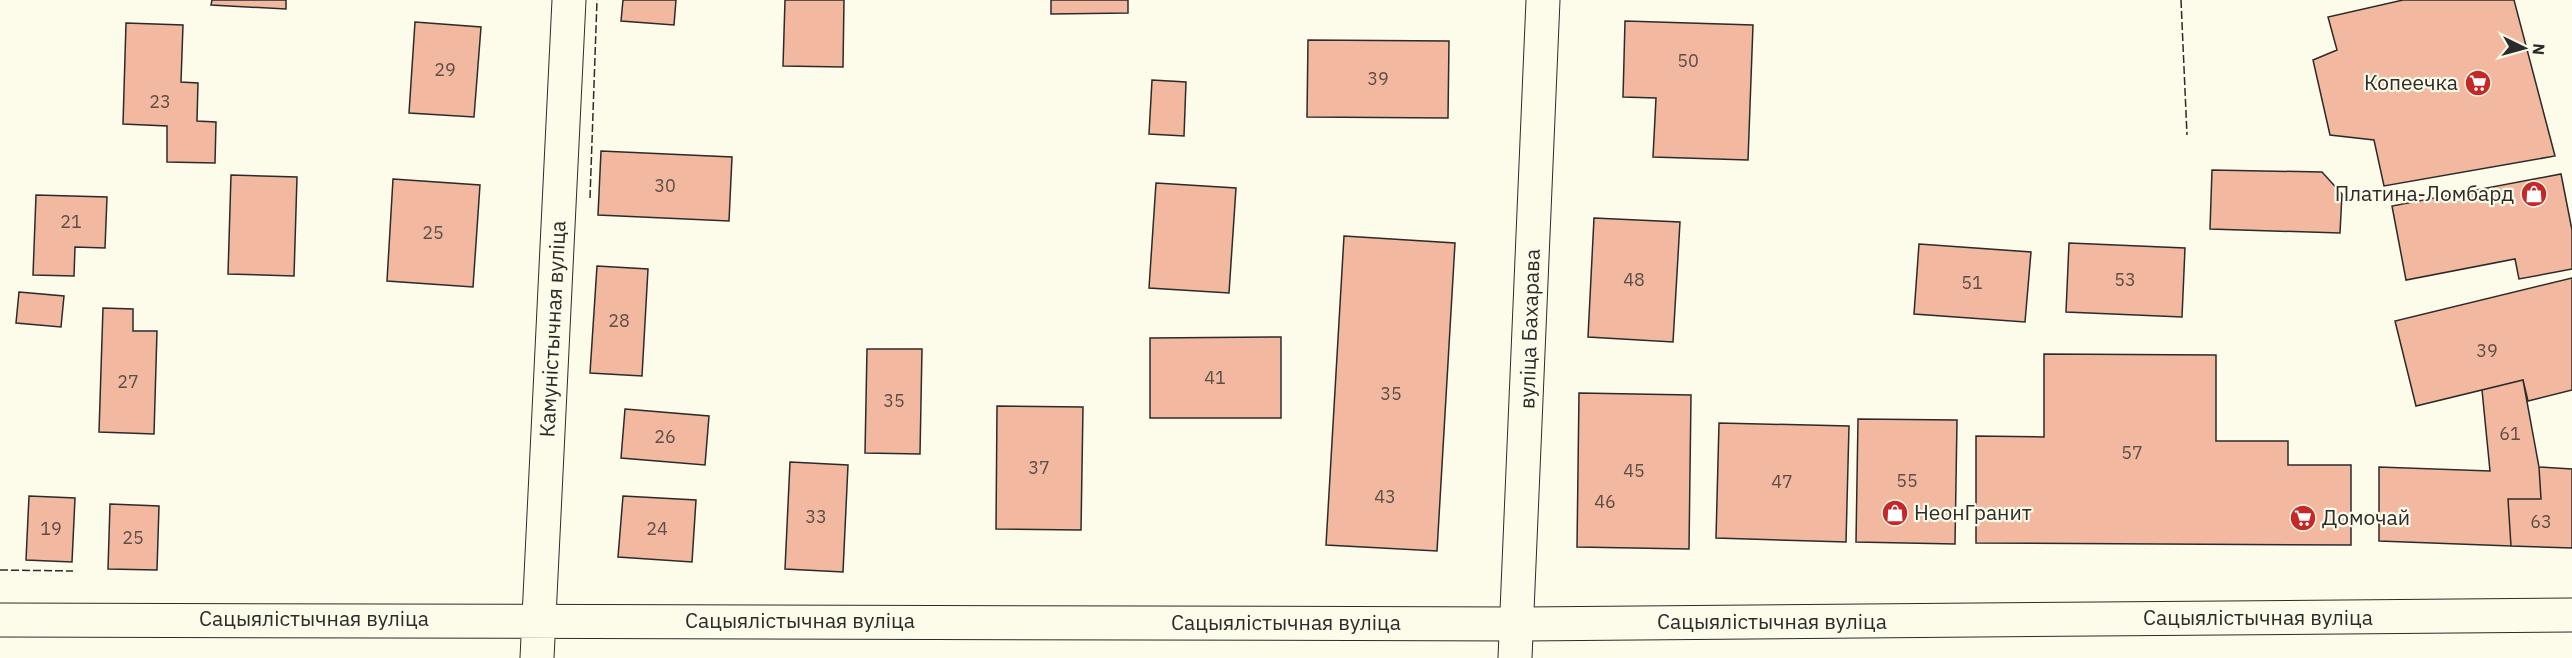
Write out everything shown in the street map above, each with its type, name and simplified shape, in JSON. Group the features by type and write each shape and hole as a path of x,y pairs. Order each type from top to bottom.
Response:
{"street":[{"name":"Камуністычная вуліца","path":"537,658 569,0"},
{"name":"вуліца Бахарава","path":"1515,658 1543,0"},
{"name":"Сацыялістычная вуліца","path":"0,620 1518,624 2572,615"}],"building":[{"path":"212,0 286,0 286,9 211,5"},
{"path":"623,0 676,0 674,25 621,21"},
{"path":"785,0 844,0 843,67 783,66"},
{"path":"1051,0 1128,0 1128,13 1051,14"},
{"path":"2403,0 2514,0 2555,156 2384,186 2374,140 2330,135 2313,60 2337,50 2328,17"},
{"path":"1625,21 1753,25 1748,160 1653,157 1656,98 1623,97"},
{"path":"415,22 481,27 474,117 409,113"},
{"path":"126,23 183,25 181,82 198,83 197,121 216,122 215,163 167,162 167,126 123,124"},
{"path":"1308,40 1449,41 1448,118 1307,117"},
{"path":"1152,80 1186,82 1184,136 1149,134"},
{"path":"601,151 732,157 729,221 598,215"},
{"path":"2212,170 2322,172 2342,194 2340,233 2210,229"},
{"path":"2561,174 2572,230 2572,269 2519,279 2515,259 2406,280 2392,206"},
{"path":"231,175 297,177 294,276 228,274"},
{"path":"393,179 480,185 473,287 387,281"},
{"path":"1156,183 1236,188 1229,293 1149,288"},
{"path":"36,195 107,197 105,248 75,247 74,276 33,275"},
{"path":"1594,218 1680,222 1673,342 1588,337"},
{"path":"1344,236 1455,243 1437,551 1326,545"},
{"path":"2069,243 2185,248 2182,317 2066,312"},
{"path":"1919,244 2031,252 2025,322 1914,314"},
{"path":"597,266 648,269 642,376 590,373"},
{"path":"2572,278 2572,390 2528,401 2523,380 2416,406 2395,321"},
{"path":"19,292 64,296 61,327 16,323"},
{"path":"103,308 133,309 133,331 157,331 154,434 99,432"},
{"path":"1281,337 1281,418 1150,418 1150,338"},
{"path":"867,349 922,349 920,454 865,453"},
{"path":"2044,354 2216,355 2216,441 2288,441 2288,465 2351,465 2351,545 1976,543 1976,436 2044,437"},
{"path":"2523,380 2539,467 2541,499 2508,499 2511,546 2379,541 2379,467 2490,471 2482,390"},
{"path":"1579,393 1691,395 1689,549 1577,547"},
{"path":"997,406 1083,407 1081,530 996,529"},
{"path":"625,409 709,416 705,465 621,458"},
{"path":"1858,419 1957,420 1955,544 1856,542"},
{"path":"1719,423 1849,426 1846,542 1716,538"},
{"path":"790,462 848,465 843,572 785,569"},
{"path":"2539,467 2572,469 2572,548 2511,546 2508,499 2541,499"},
{"path":"29,496 75,498 72,562 26,560"},
{"path":"623,496 696,500 692,562 618,557"},
{"path":"110,504 159,506 157,570 108,569"}],"fence":[{"path":"590,198 597,0"},
{"path":"2181,0 2187,135"},
{"path":"0,570 73,571"}],"place":[{"name":"Копеечка","path":"2478,83"},
{"name":"Платина-Ломбард","path":"2534,194"},
{"name":"НеонГранит","path":"1895,513"},
{"name":"Домочай","path":"2303,518"}]}
